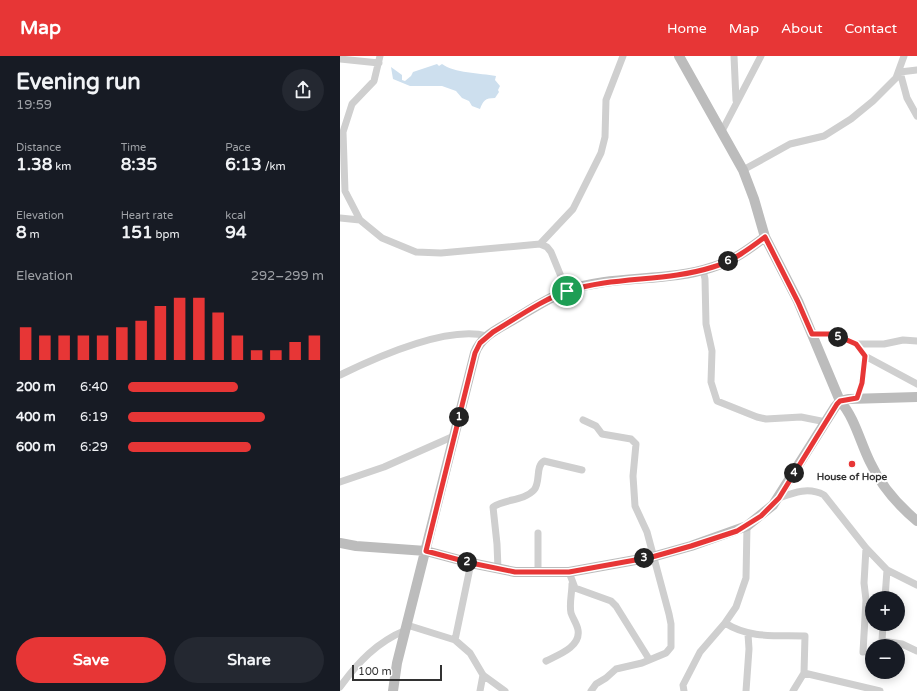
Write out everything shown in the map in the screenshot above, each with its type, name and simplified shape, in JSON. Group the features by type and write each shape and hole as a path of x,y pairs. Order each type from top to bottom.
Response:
{"street":[{"path":"375,56 379,60"},
{"path":"540,244 573,209 601,153 605,137 606,100 623,56"},
{"path":"679,56 743,170 762,221 765,237 798,302 840,401 849,414 870,463 886,489 905,511 917,521"},
{"path":"734,56 736,101"},
{"path":"722,131 736,101 761,56"},
{"path":"743,170 790,144 824,136 851,119 873,101 892,82 900,72 904,56"},
{"path":"340,59 379,60"},
{"path":"379,60 377,75 371,86 352,104 349,109 343,132 345,192 360,220 382,238 416,252 441,253 540,244 547,247 551,252 567,291"},
{"path":"900,72 917,70"},
{"path":"900,72 907,98 917,116"},
{"path":"340,218 360,220"},
{"path":"393,691 397,663 475,353 480,343 487,336 567,291 613,282 661,277 702,270 736,258 765,237"},
{"path":"702,270 706,287 706,324 712,351 711,382 717,401 757,417 766,419 801,417 826,422"},
{"path":"340,375 432,339 470,333 487,336"},
{"path":"812,334 833,334 856,344 884,344 903,340 917,341"},
{"path":"856,344 865,356 917,384"},
{"path":"857,398 862,383 865,356"},
{"path":"340,542 356,546 426,551 498,569 515,572 538,572 570,577 652,557 691,546 747,526 761,516 779,498 840,401 857,398 917,397"},
{"path":"583,420 596,426 606,435 627,437 634,440 636,444 633,476 635,506 646,532 669,614 672,633 670,650 666,653 642,663 616,669 596,684 591,691"},
{"path":"340,481 384,467 454,436"},
{"path":"498,569 498,544 493,507 533,491 537,484 540,465 544,461 582,470"},
{"path":"779,498 800,491 817,492 824,496 866,548 887,570 917,585"},
{"path":"684,691 682,685 700,652 725,624 736,607 746,578 747,526"},
{"path":"538,533 538,572"},
{"path":"863,652 866,600 864,583 866,548"},
{"path":"455,640 471,563"},
{"path":"886,591 887,570"},
{"path":"570,577 575,588 596,597 605,599 616,606 649,659"},
{"path":"546,661 565,651 574,644 578,638 578,630 571,611 570,577"},
{"path":"725,624 735,630 748,634 805,636 804,673 793,691"},
{"path":"340,688 355,667 371,651 407,628 455,640 470,653 483,675 505,691"},
{"path":"883,631 882,641 902,644 917,651"},
{"path":"746,691 749,656 748,634"},
{"path":"804,673 880,691"},
{"path":"480,691 483,675"}],"water":[{"path":"437,64 439,66 442,64 460,71 496,76 495,80 500,86 498,90 499,92 495,98 485,100 480,109 472,106 469,101 462,98 456,91 442,86 410,86 393,79 391,67 402,75 402,80 405,81 413,72"}],"place":[{"name":"House of Hope","path":"852,464"}],"route":[{"path":"765,237 786,276 812,334 833,334 856,344 865,356 862,383 857,398 849,398 840,401 837,404 779,498 761,516 737,531 652,557 569,572 515,572 471,563 426,551 477,348 483,339 493,332 557,295 567,291 613,282 661,277 714,267 736,258 765,237"}]}
